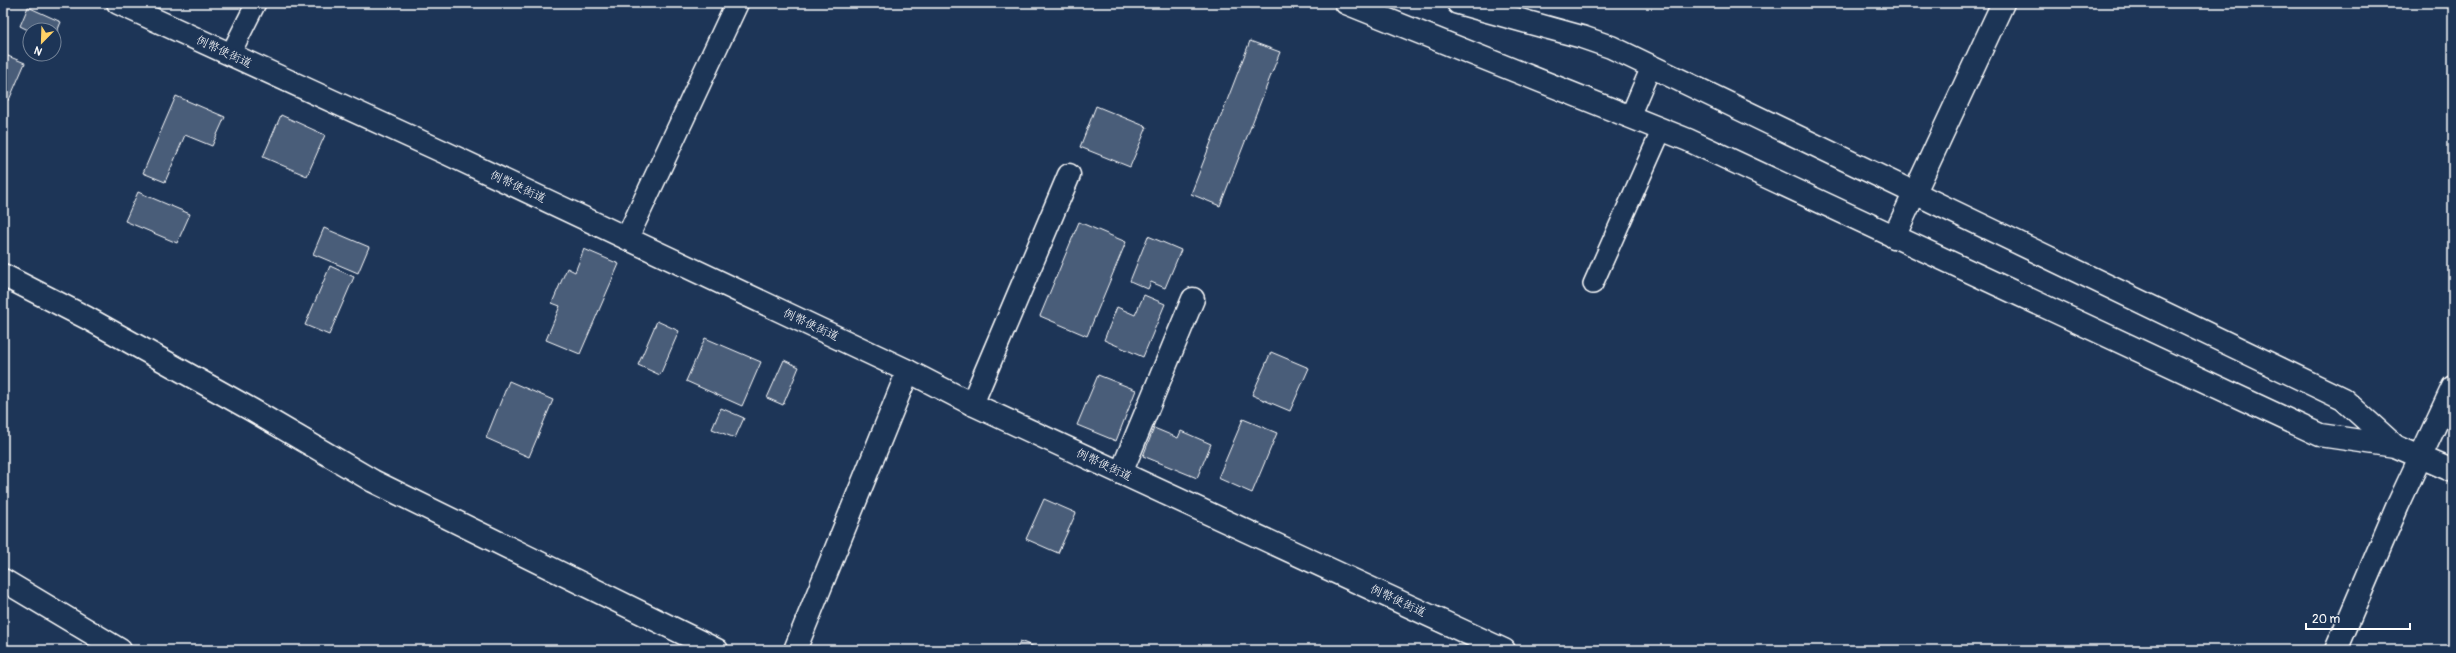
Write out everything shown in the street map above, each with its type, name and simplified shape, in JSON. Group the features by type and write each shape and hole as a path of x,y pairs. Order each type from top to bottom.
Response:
{"street":[{"name":"例幣使街道","path":"118,3 627,238 908,371 972,404 1504,650"},
{"path":"627,238 737,3"},
{"path":"1458,3 1582,37 1611,47 2343,399 2394,446"},
{"path":"1894,237 2003,3"},
{"path":"1348,4 1662,129 2320,435 2394,446 2453,472"},
{"path":"972,404 1069,175"},
{"path":"3,275 142,348 373,481 717,650"},
{"path":"1121,473 1192,299"},
{"path":"796,650 908,371"},
{"path":"2336,650 2398,505 2453,387"},
{"path":"3,580 120,650"}],"lane":[{"path":"230,55 256,3"},
{"path":"1630,116 1650,67"},
{"path":"1593,284 1662,129"}],"building":[{"path":"28,7 61,22 22,22 22,27 20,26"},
{"path":"1250,41 1280,52 1220,206 1191,194"},
{"path":"3,54 25,63 9,100 3,98"},
{"path":"176,96 225,117 212,146 185,135 165,182 143,173"},
{"path":"1096,106 1147,127 1130,167 1080,147"},
{"path":"281,115 325,135 307,176 263,157"},
{"path":"138,192 190,214 177,243 125,221"},
{"path":"1079,222 1126,242 1087,336 1040,316"},
{"path":"324,228 369,247 358,273 313,254"},
{"path":"1148,236 1181,250 1165,288 1151,282 1148,289 1130,281"},
{"path":"584,249 619,264 580,354 546,340 560,306 552,303 567,268 575,272"},
{"path":"330,266 354,277 329,335 305,325"},
{"path":"1144,295 1165,304 1143,357 1104,340 1117,307 1135,315"},
{"path":"657,321 679,331 660,375 638,365"},
{"path":"705,338 761,362 742,406 686,381"},
{"path":"1271,352 1309,368 1290,411 1252,395"},
{"path":"784,360 799,367 783,405 767,398"},
{"path":"1098,375 1136,390 1116,441 1077,425"},
{"path":"509,381 553,400 529,457 486,438"},
{"path":"721,408 744,418 735,438 712,429"},
{"path":"1243,419 1277,433 1252,493 1218,478"},
{"path":"1154,428 1178,438 1181,431 1211,444 1197,478 1143,456"},
{"path":"1044,499 1076,513 1058,553 1026,539"},
{"path":"1020,641 1042,650 1016,650"}]}
